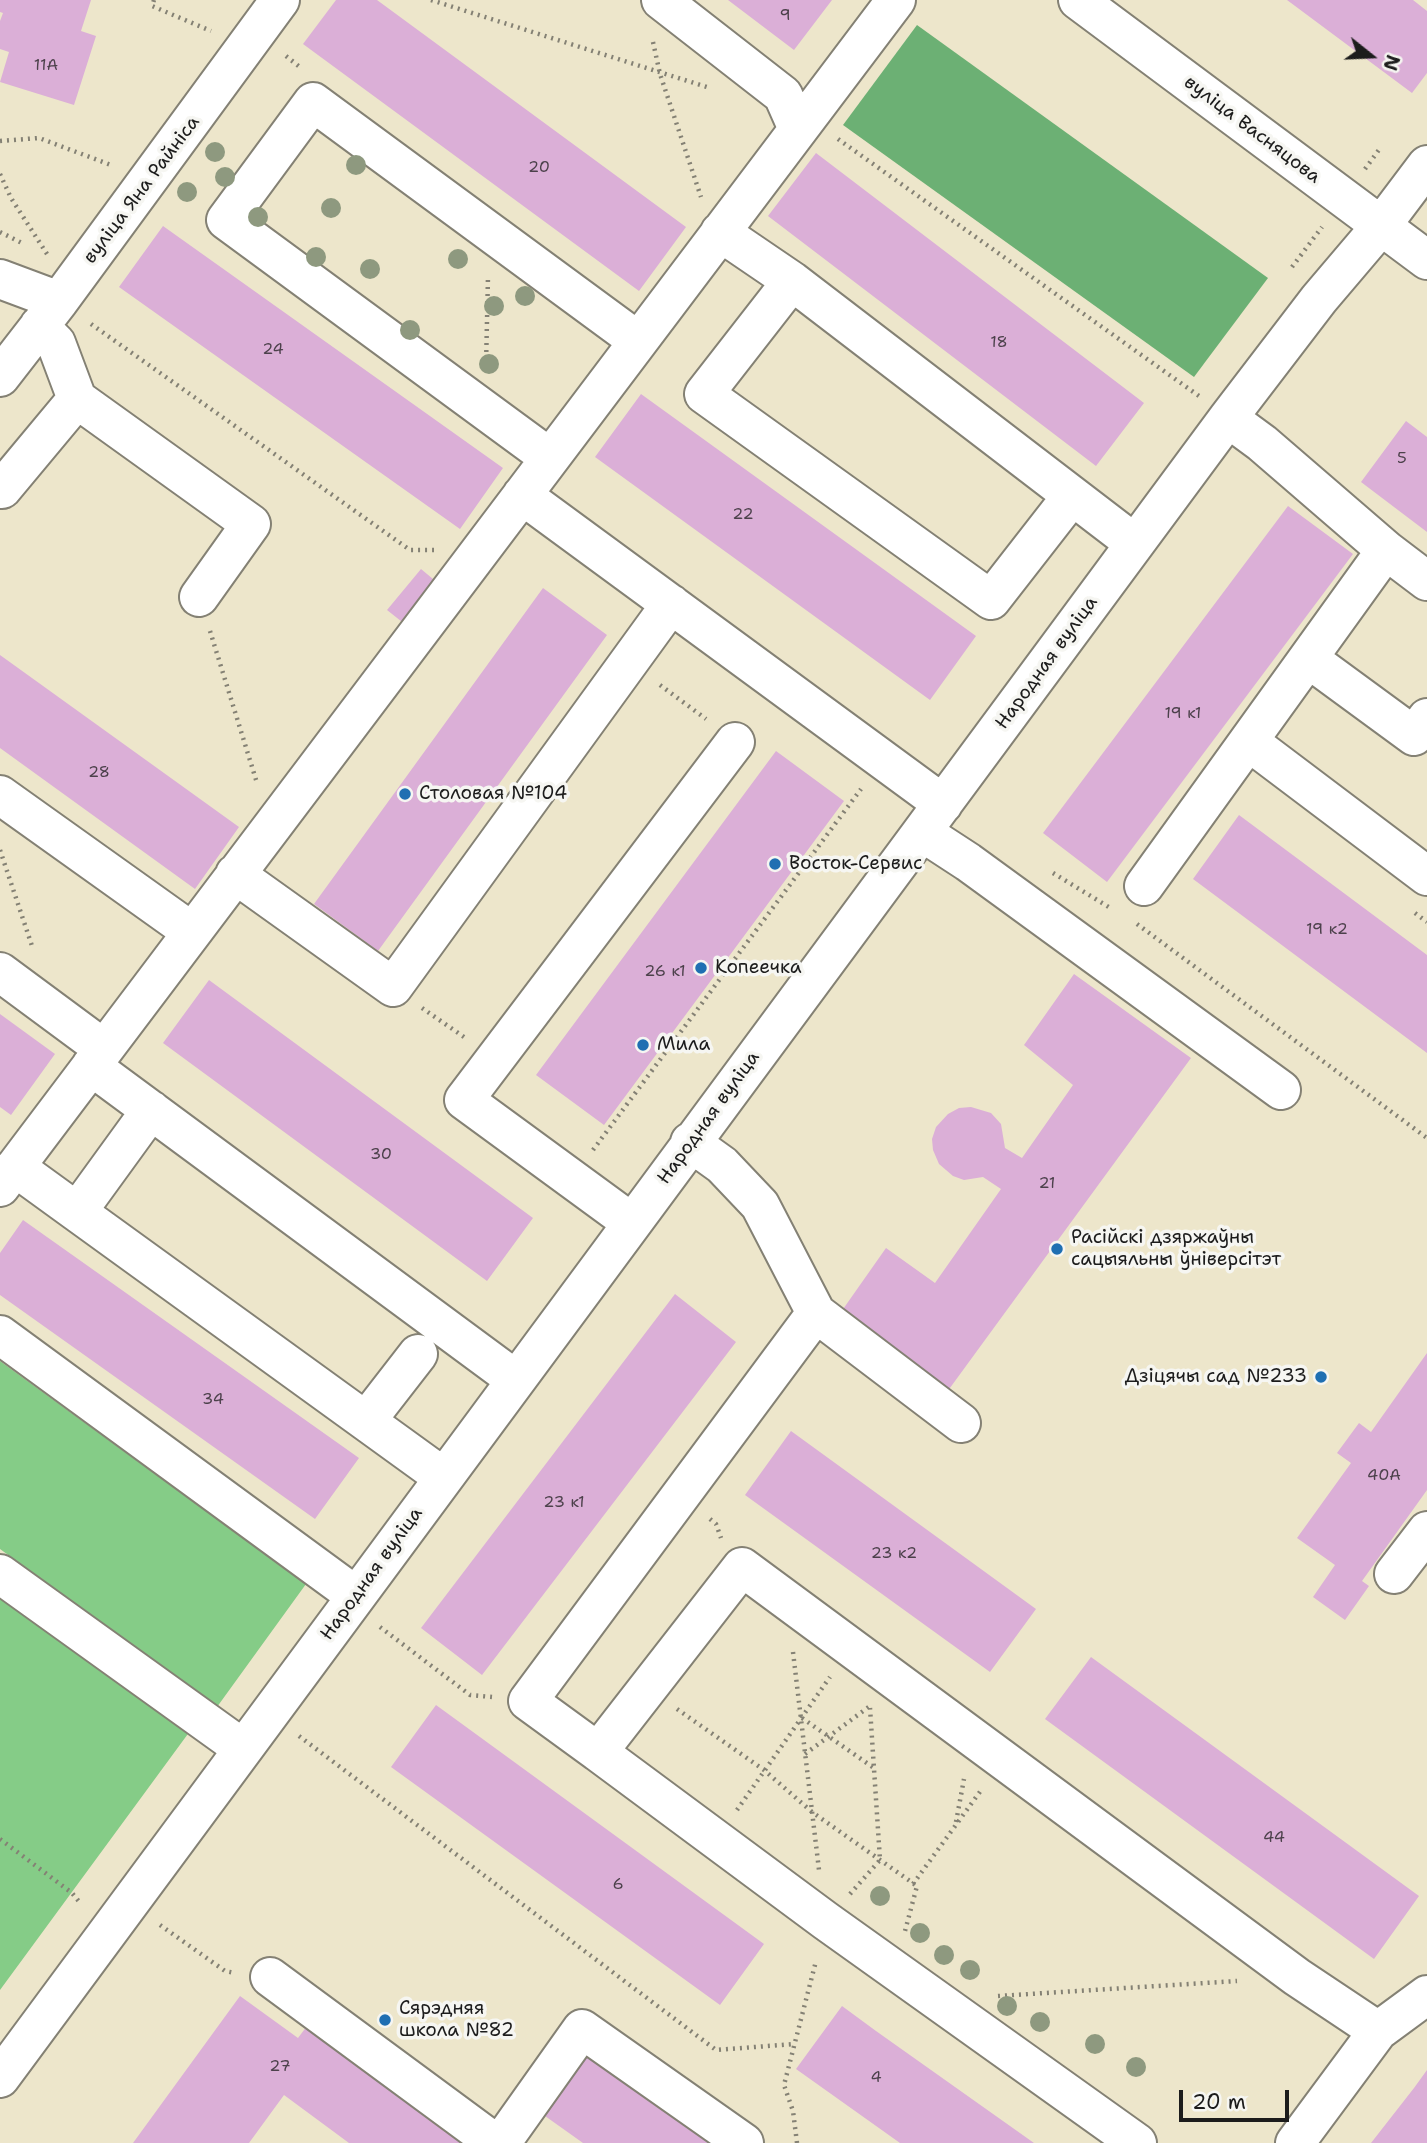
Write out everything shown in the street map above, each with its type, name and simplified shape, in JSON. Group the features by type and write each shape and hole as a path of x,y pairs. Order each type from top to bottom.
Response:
{"street":[{"name":"вуліца Яна Райніса","path":"0,377 280,0"},
{"path":"660,0 783,95 803,123"},
{"path":"443,1477 77,1212 7,1177 896,0"},
{"name":"вуліца Васняцова","path":"1078,0 1427,260"},
{"path":"550,458 226,220 313,102 638,341"},
{"name":"Народная вуліца","path":"0,2078 1134,543 1319,299 1381,226 1427,165"},
{"path":"720,232 792,281 1134,543"},
{"path":"0,279 49,314 56,343 77,399 251,524 199,597"},
{"path":"792,281 704,394 991,600 1072,496"},
{"path":"0,487 2,489 77,399"},
{"path":"1228,418 1262,443 1386,550 1427,581"},
{"path":"522,495 671,604 932,818 968,862 1281,1090"},
{"path":"1135,902 1386,550"},
{"path":"235,874 393,986 671,604"},
{"path":"1309,659 1414,736 1427,718"},
{"path":"632,1223 464,1100 734,742"},
{"path":"1247,744 1260,750 1427,876"},
{"path":"0,795 192,932"},
{"path":"0,972 97,1057 151,1110 516,1380"},
{"path":"77,1212 151,1110"},
{"path":"690,1142 722,1165 760,1205 816,1313 961,1423"},
{"path":"816,1313 528,1700 826,1922 1137,2143"},
{"path":"0,1335 356,1596"},
{"path":"366,1421 418,1354"},
{"path":"1394,1574 1427,1531"},
{"path":"598,1752 742,1567 851,1648 880,1692 1003,1760 1297,1977 1378,2031"},
{"path":"0,1574 242,1748"},
{"path":"270,1977 495,2143"},
{"path":"1295,2143 1378,2031 1427,1995"},
{"path":"500,2143 582,2029 744,2143"}],"path":[{"path":"154,0 152,6 215,33"},
{"path":"431,0 710,89"},
{"path":"652,37 660,74 698,190 720,232"},
{"path":"803,123 1198,394 1228,418"},
{"path":"0,141 39,138 115,167"},
{"path":"0,174 11,198 48,257 0,232"},
{"path":"485,410 489,230"},
{"path":"49,314 410,550 481,550"},
{"path":"199,597 271,827"},
{"path":"657,682 685,702"},
{"path":"572,1177 864,786"},
{"path":"0,850 34,950"},
{"path":"1046,869 1115,911"},
{"path":"1135,902 1427,1138"},
{"path":"393,986 494,1059"},
{"path":"716,1524 733,1578"},
{"path":"380,1627 470,1695 528,1700"},
{"path":"791,1641 826,1922 784,2085 793,2111 797,2143"},
{"path":"716,1840 851,1648"},
{"path":"647,1688 764,1770 812,1812 917,1886 895,1971"},
{"path":"805,1754 829,1737 880,1692"},
{"path":"826,1922 880,1860 874,1768 880,1692"},
{"path":"801,1717 874,1768"},
{"path":"299,1736 716,2050 794,2044"},
{"path":"913,1884 1003,1760"},
{"path":"0,1839 72,1893 80,1904 160,1924 225,1972"},
{"path":"936,2000 1297,1977"}],"green space":[{"path":"917,25 1268,278 1194,377 843,125"},
{"path":"0,1361 306,1584 217,1707 0,1549"},
{"path":"0,1589 193,1727 0,1990"}],"building":[{"path":"0,0 91,0 81,31 96,36 74,105 0,82 9,52 0,49 0,21 3,13 0,12"},
{"path":"336,0 377,0 686,227 639,291 303,44"},
{"path":"728,0 832,0 794,50"},
{"path":"1287,0 1413,0 1427,11 1427,73 1412,93"},
{"path":"816,153 1144,403 1096,466 768,216"},
{"path":"163,226 503,468 460,529 119,287"},
{"path":"641,394 976,636 930,700 595,457"},
{"path":"1406,421 1427,437 1427,532 1361,482"},
{"path":"1288,506 1353,554 1107,882 1043,833"},
{"path":"421,569 445,589 411,629 387,610"},
{"path":"543,588 607,635 378,951 314,904"},
{"path":"0,655 239,827 195,889 0,748"},
{"path":"776,751 844,801 604,1125 536,1075"},
{"path":"1239,815 1427,955 1427,1053 1193,879"},
{"path":"1074,974 1191,1058 947,1392 841,1312 886,1248 935,1283 1001,1189 983,1177 964,1180 953,1176 939,1164 932,1139 936,1127 948,1114 959,1108 971,1107 991,1113 1001,1124 1005,1148 1022,1158 1073,1085 1024,1045"},
{"path":"209,980 533,1218 487,1281 163,1043"},
{"path":"0,1014 55,1054 11,1115 0,1107"},
{"path":"23,1220 359,1458 315,1519 0,1295 0,1253"},
{"path":"675,1294 736,1342 482,1675 421,1628"},
{"path":"1427,1353 1427,1490 1362,1581 1369,1586 1345,1620 1313,1597 1335,1565 1297,1538 1351,1463 1337,1453 1359,1423 1371,1432"},
{"path":"791,1431 1036,1609 990,1672 745,1495"},
{"path":"1091,1657 1419,1896 1374,1959 1045,1719"},
{"path":"436,1705 764,1944 720,2005 391,1767"},
{"path":"240,1996 298,2038 310,2022 476,2143 349,2143 284,2095 249,2143 133,2143"},
{"path":"842,2006 1034,2143 900,2143 796,2069"},
{"path":"581,2049 716,2143 583,2143 538,2111"},
{"path":"1427,2070 1427,2143 1371,2143 1414,2088"}],"place":[{"name":"Столовая №104","path":"405,794"},
{"name":"Восток-Сервис","path":"775,864"},
{"name":"Копеечка","path":"701,968"},
{"name":"Мила","path":"643,1045"},
{"name":"Расійскі дзяржаўны сацыяльны ўніверсітэт","path":"1057,1249"},
{"name":"Дзіцячы сад №233","path":"1321,1377"},
{"name":"Сярэдняя школа №82","path":"385,2020"}]}
